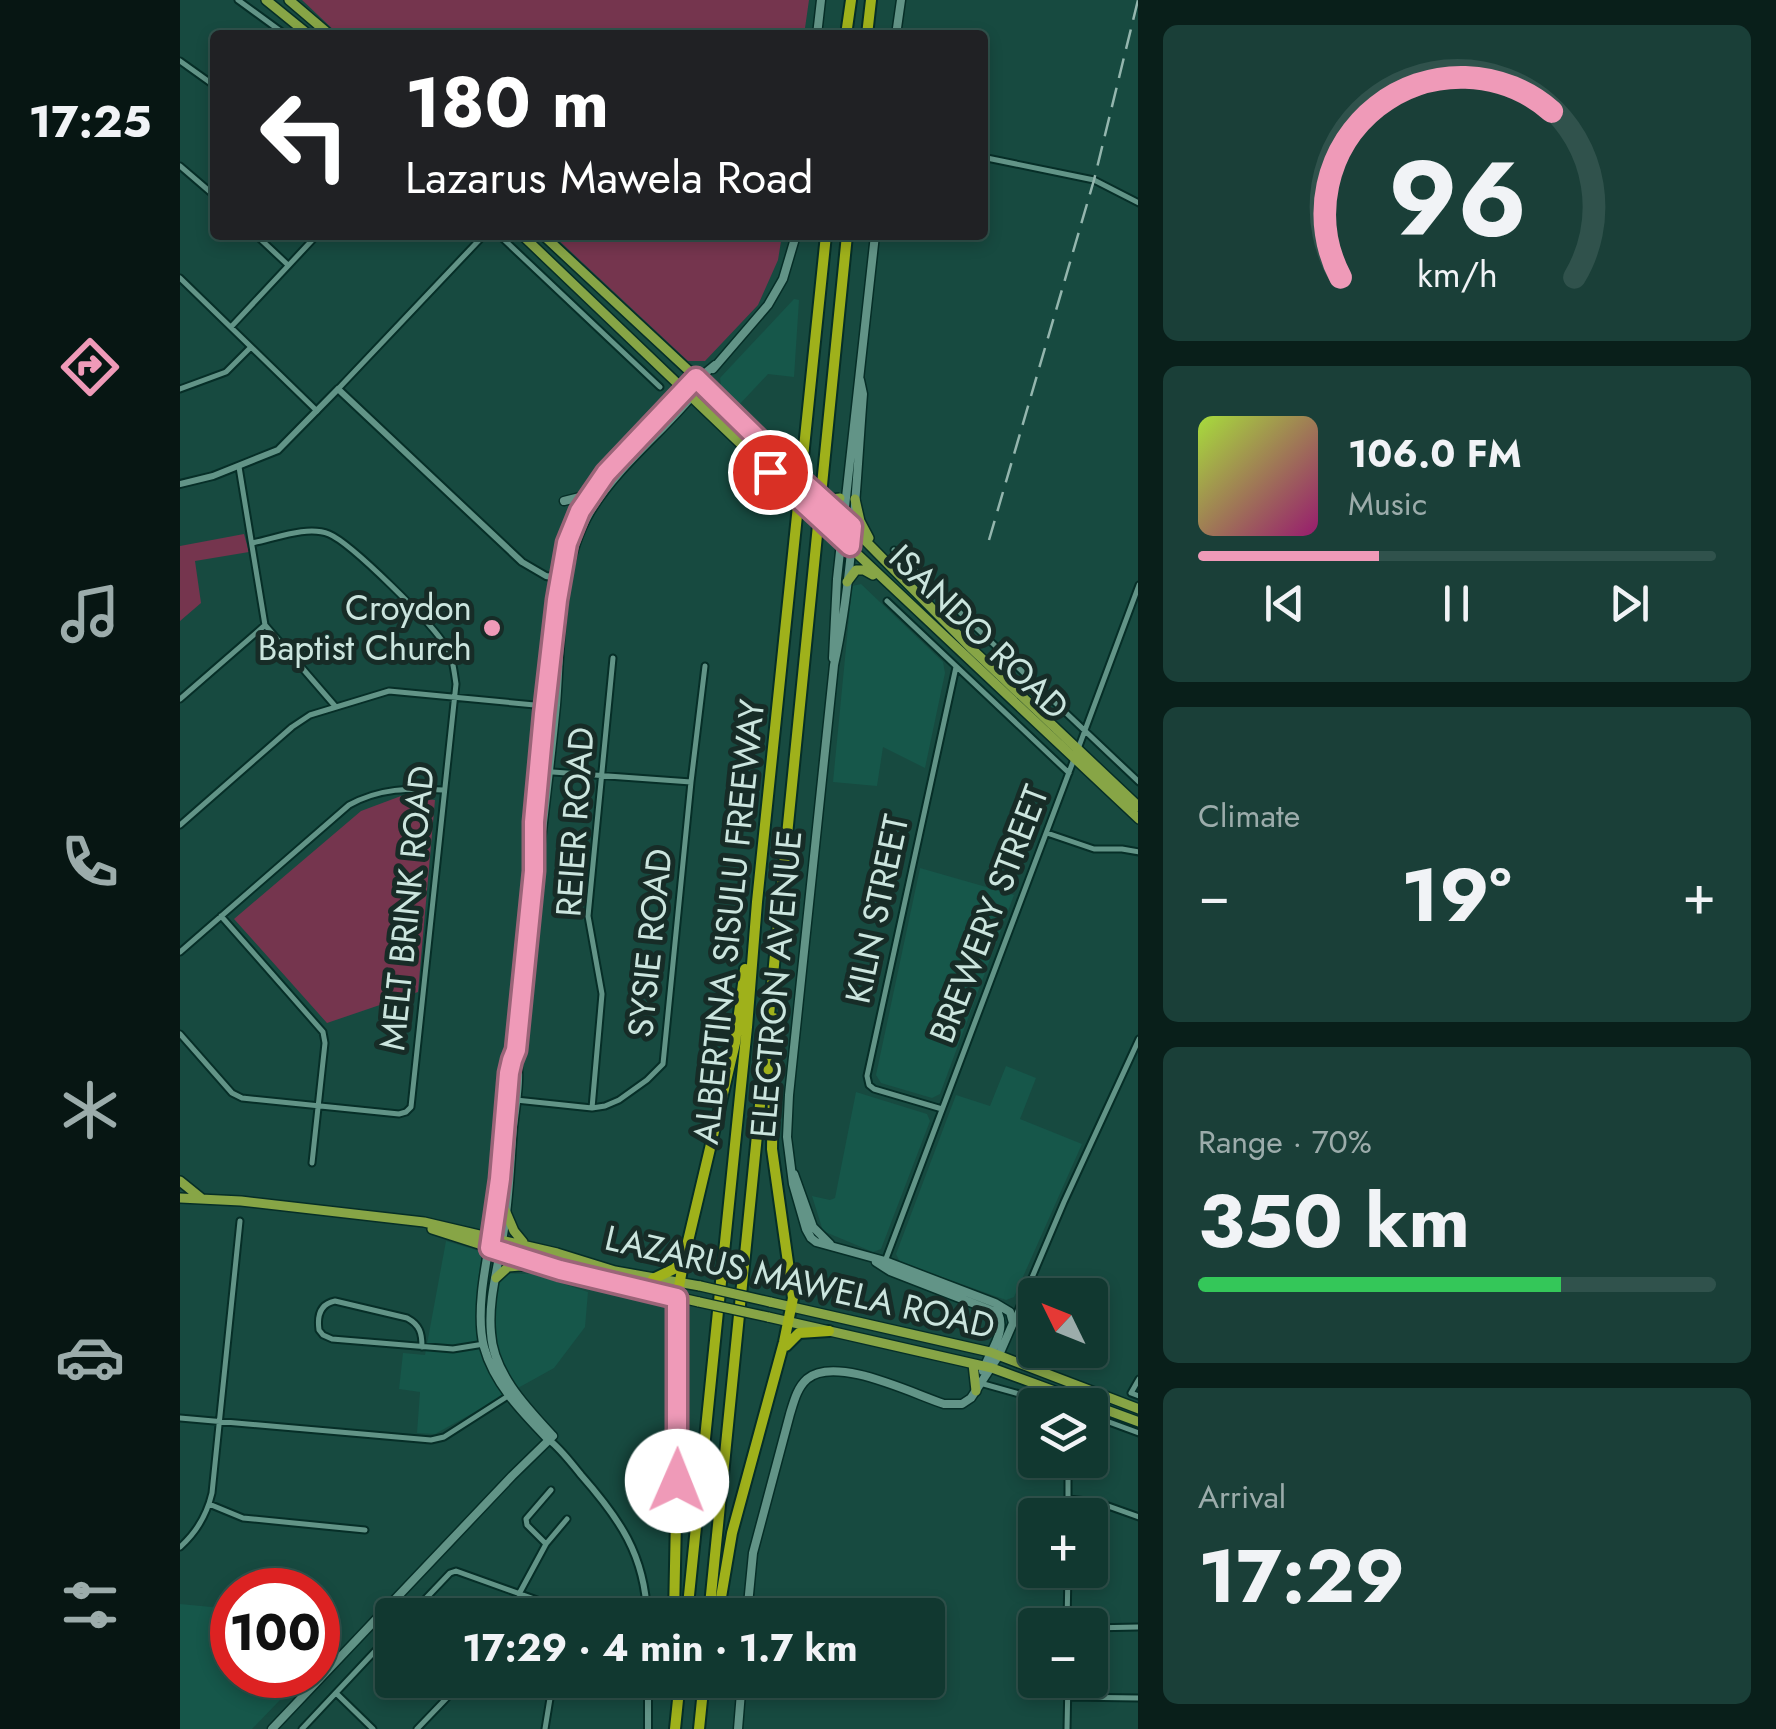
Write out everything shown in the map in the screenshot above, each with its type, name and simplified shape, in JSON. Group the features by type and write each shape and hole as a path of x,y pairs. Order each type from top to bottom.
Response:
{"highway":[{"path":"847,30 851,0"},
{"path":"868,30 871,0"},
{"name":"ALBERTINA SISULU FREEWAY","path":"690,1598 825,240"},
{"name":"ALBERTINA SISULU FREEWAY","path":"711,1598 847,240"},
{"path":"674,1598 677,1298 735,1043 747,956 753,940"},
{"path":"721,1598 732,1533 789,1322 794,1286 772,1149 773,977"},
{"path":"652,1278 674,1269 684,1258"},
{"path":"778,1364 796,1334 829,1331"},
{"path":"674,1729 677,1698"},
{"path":"699,1729 702,1698"}],"main road":[{"path":"266,0 303,30"},
{"path":"288,0 324,30"},
{"path":"818,30 821,0"},
{"path":"897,30 901,0"},
{"name":"ISANDO ROAD","path":"527,240 1138,819"},
{"name":"ISANDO ROAD","path":"548,240 852,526 949,627 1138,806"},
{"path":"272,1729 552,1440 512,1394 480,1317 497,1238 519,1065 516,1050 534,871 532,850 570,534 591,492 606,473 760,317 777,292 795,240"},
{"name":"ELECTRON AVENUE","path":"834,665 839,536 862,394 860,380 874,240"},
{"path":"564,579 575,544 596,503 687,394"},
{"path":"564,501 591,492"},
{"path":"815,492 831,498 847,497 878,552"},
{"name":"ELECTRON AVENUE","path":"847,497 852,526 847,582 834,665 789,1095 787,1137 793,1184 807,1233 816,1242 873,1259 998,1313 1002,1329 994,1354"},
{"path":"847,582 860,569 891,587"},
{"path":"497,1238 506,1210 512,1099"},
{"path":"180,1180 203,1199"},
{"path":"180,1198 405,1221"},
{"path":"506,1210 524,1244"},
{"name":"LAZARUS MAWELA ROAD","path":"405,1221 524,1244 615,1270 792,1306 994,1354 1138,1409"},
{"name":"LAZARUS MAWELA ROAD","path":"405,1221 540,1264 983,1366 1138,1422"},
{"path":"488,1344 496,1278 495,1250"},
{"path":"496,1278 508,1267 540,1264"},
{"name":"ELECTRON AVENUE","path":"884,1264 1001,1306 1010,1312 1013,1323"},
{"path":"748,1598 756,1542 792,1404 804,1382 820,1371 841,1370 944,1404 968,1402 979,1385 983,1366 1013,1323"},
{"path":"979,1385 983,1366"},
{"path":"738,1729 741,1698"}],"street":[{"path":"238,0 279,30"},
{"path":"180,61 210,82"},
{"path":"988,158 1094,180 1138,203"},
{"path":"180,166 210,192"},
{"path":"261,240 288,266"},
{"path":"231,327 311,240"},
{"path":"180,484 239,467 278,450 479,240"},
{"path":"504,240 660,387"},
{"path":"180,278 317,412"},
{"path":"180,390 226,372 251,348"},
{"path":"338,389 522,562 546,576 564,579"},
{"path":"239,467 265,625 335,706"},
{"name":"MELT BRINK ROAD","path":"252,543 316,532 344,544 437,632 452,658 456,684 412,1101 408,1112 398,1114 317,1106"},
{"name":"ISANDO ROAD","path":"894,550 1138,782"},
{"name":"BREWERY STREET","path":"884,1264 1138,584"},
{"path":"887,601 1069,773"},
{"path":"180,700 265,625"},
{"name":"REIER ROAD","path":"592,1108 602,994 588,916 614,658"},
{"name":"SYSIE ROAD","path":"592,1108 618,1100 648,1080 663,1064 706,666"},
{"name":"KILN STREET","path":"942,1109 874,1089 867,1076 956,667"},
{"path":"180,825 292,727 335,706 389,691 550,706"},
{"path":"544,772 691,782"},
{"path":"180,952 349,804 396,788 443,790"},
{"path":"1048,833 1094,850 1138,852"},
{"path":"221,916 322,1032 325,1043 312,1163"},
{"path":"180,1034 237,1096 317,1106"},
{"path":"1013,1323 1138,1040"},
{"path":"512,1099 592,1108"},
{"path":"180,1547 194,1534 210,1504 240,1221"},
{"path":"422,1347 420,1329 407,1318 335,1301 325,1304 320,1312 318,1330 328,1338 422,1347 453,1349 488,1344"},
{"path":"1135,1394 1138,1379"},
{"path":"979,1385 1018,1395"},
{"path":"180,1418 431,1440 444,1437 512,1394"},
{"path":"1108,1422 1138,1433"},
{"path":"552,1440 622,1526 634,1549 645,1598"},
{"path":"546,1544 526,1521 551,1490"},
{"path":"210,1504 243,1518 365,1530"},
{"path":"1108,1506 1138,1517"},
{"path":"520,1594 546,1544 567,1519"},
{"path":"426,1598 451,1572 530,1598"},
{"path":"1108,1628 1138,1628"},
{"path":"340,1689 375,1651"},
{"path":"340,1697 373,1729"},
{"path":"302,1729 331,1698"},
{"path":"417,1729 447,1698"},
{"path":"545,1729 550,1698"},
{"path":"648,1698 648,1729"},
{"path":"1067,1729 1068,1698"},
{"path":"1108,1698 1138,1698"}],"shaded area":[{"path":"302,0 809,0 805,30 334,30"},
{"path":"558,240 781,240 778,260 758,305 705,361 688,361"},
{"path":"794,299 799,300 794,377 768,374 737,407 722,393 720,378"},
{"path":"244,534 249,552 195,561 201,603 180,621 180,546"},
{"path":"861,584 943,662 945,673 925,768 883,747 877,786 833,782 852,586"},
{"path":"401,796 435,800 418,992 327,1023 234,919 361,811"},
{"path":"920,868 1014,895 940,1094 932,1098 881,1083 876,1075"},
{"path":"1006,1066 1036,1078 1020,1119 1082,1144 1022,1278 1018,1278 1014,1297 1006,1300 900,1262 896,1254 956,1095 990,1106"},
{"path":"856,1092 927,1114 930,1121 881,1249 873,1252 823,1231 812,1196 835,1198"},
{"path":"446,1241 489,1254 487,1273 533,1274 588,1292 585,1327 554,1368 435,1434 417,1433 420,1392 399,1389 403,1353 425,1355"},
{"path":"180,1604 210,1607 210,1698 282,1698 252,1729 180,1729"}],"railway":[{"path":"989,540 1094,180 1138,0"}],"place":[{"name":"Croydon Baptist Church","path":"492,628"}],"route":[{"path":"677,1481 677,1298 560,1270 490,1248 509,1073 516,1050 534,871 532,850 544,714 557,600 570,534 591,492 606,473 696,378 852,526 850,546 770,472"}]}
